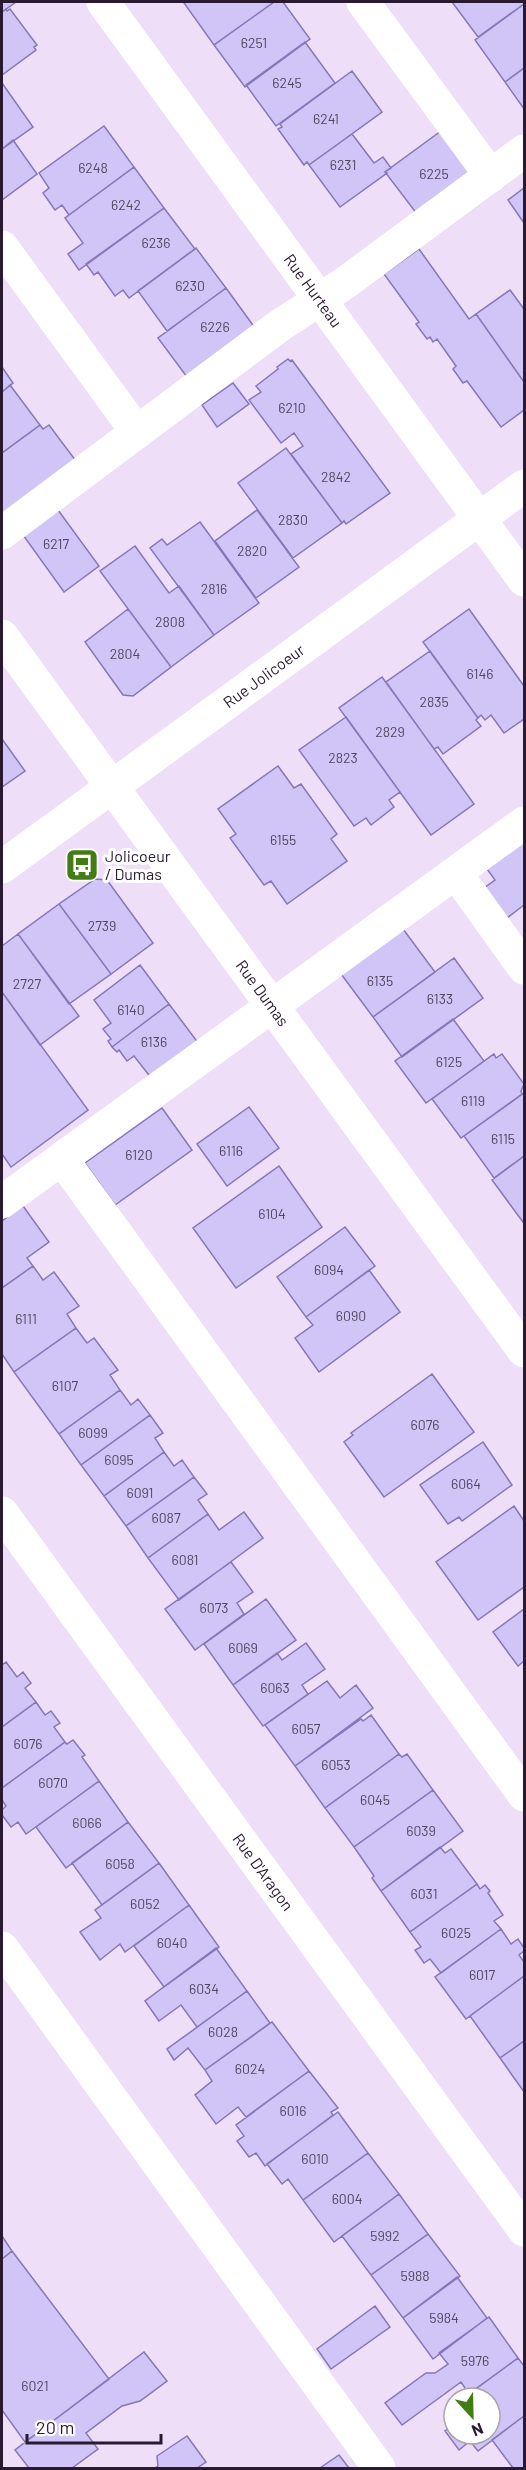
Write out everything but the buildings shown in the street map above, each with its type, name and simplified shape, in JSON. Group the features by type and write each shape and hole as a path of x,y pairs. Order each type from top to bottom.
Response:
{"street":[{"name":"Rue Hurteau","path":"103,2 525,580"},
{"path":"363,2 491,176"},
{"path":"2,533 279,326 320,300 525,151"},
{"path":"2,247 137,432"},
{"name":"Rue Jolicoeur","path":"2,867 525,486"},
{"name":"Rue Dumas","path":"2,636 525,1351"},
{"path":"2,1203 525,823"},
{"path":"456,873 525,968"},
{"path":"62,1159 525,1795"},
{"name":"Rue D'Aragon","path":"2,1513 525,2230"},
{"path":"2,1948 379,2469"}],"place":[{"name":"Jolicoeur / Dumas","path":"82,865"}]}
